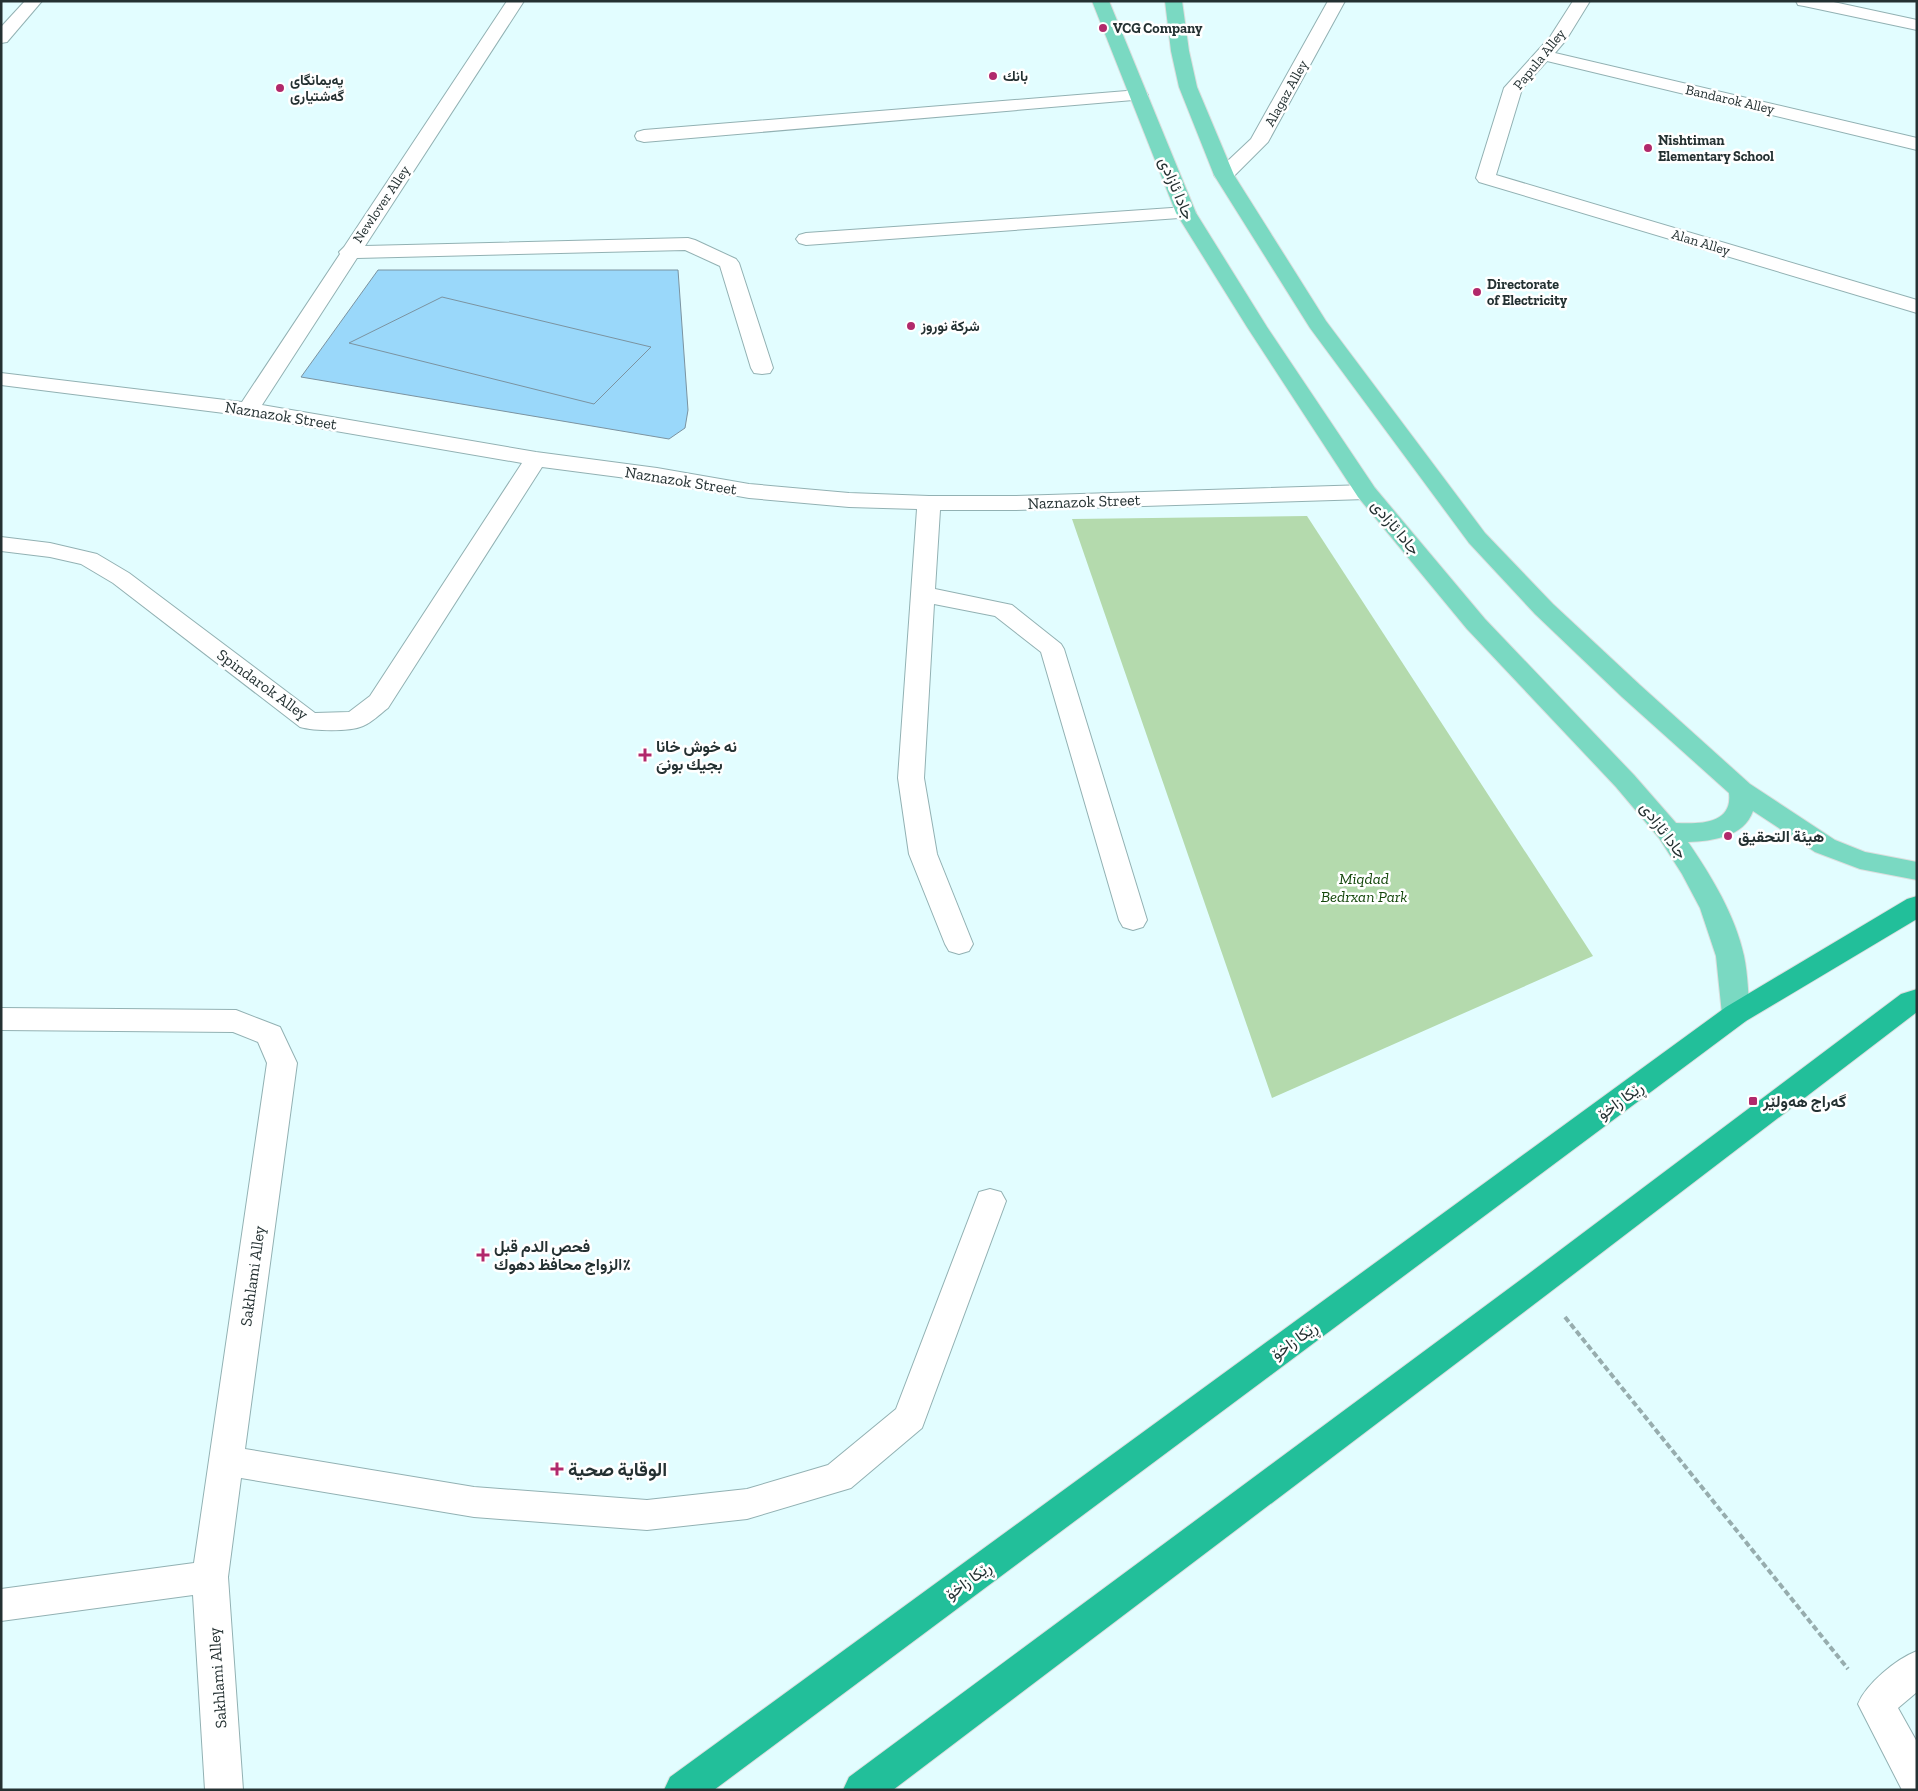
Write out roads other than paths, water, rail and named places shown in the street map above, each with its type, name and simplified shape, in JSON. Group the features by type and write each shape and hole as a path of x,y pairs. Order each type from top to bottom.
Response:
{"highway":[{"name":"ڕێکا زاخۆ","path":"683,1790 1736,1014 1917,906"},
{"path":"862,1790 1914,1000"}],"main road":[{"path":"1173,1 1180,51 1188,87 1224,175 1317,324 1477,538 1544,609 1631,691 1741,790 1825,846 1860,860 1917,872"},
{"name":"جادا ئازادی","path":"1111,5 1113,30 1186,213 1257,327 1366,492 1476,624 1564,714 1668,832 1694,871 1714,908 1730,956 1736,1014"},
{"path":"1668,832 1694,834 1717,830 1734,820 1742,806 1741,790"}],"street":[{"path":"1,38 34,1"},
{"name":"Newlover Alley","path":"248,409 349,252 516,1"},
{"name":"Alagaz Alley","path":"1224,175 1259,142 1337,1"},
{"name":"Papula Alley","path":"1486,178 1513,88 1556,40 1582,1"},
{"path":"1804,1 1917,26"},
{"name":"Bandarok Alley","path":"1543,55 1917,144"},
{"path":"644,136 1139,95"},
{"name":"Alan Alley","path":"1486,178 1917,306"},
{"path":"806,239 1186,213"},
{"path":"349,252 688,244 729,262 762,368"},
{"name":"Naznazok Street","path":"1,379 248,409 536,459 657,475 749,491 849,500 929,503 1015,503 1366,492"},
{"name":"Spindarok Alley","path":"1,544 50,550 90,560 122,578 309,721 355,720 379,702 536,459"},
{"path":"929,503 912,778 923,854 959,944"},
{"path":"924,594 1003,610 1052,649 1133,920"},
{"name":"Sakhlami Alley","path":"1,1018 236,1020 270,1035 282,1063 210,1577 224,1790"},
{"path":"227,1461 474,1502 647,1515 747,1504 840,1477 910,1418 990,1201"},
{"path":"1,1605 210,1577"},
{"path":"1917,1668 1876,1704 1917,1780"}],"place":[{"name":"VCG Company","path":"1103,28"},
{"name":"بانك","path":"993,76"},
{"name":"پەیمانگای گەشتیاری","path":"280,88"},
{"name":"Nishtiman Elementary School","path":"1648,148"},
{"name":"Directorate of Electricity","path":"1477,292"},
{"name":"شركة نوروز","path":"911,326"},
{"name":"نه خوش خانا بجيك بونىَ","path":"645,755"},
{"name":"هيئة التحقيق","path":"1728,836"},
{"name":"گەراج هەولێر","path":"1753,1101"},
{"name":"فحص الدم قبل الزواج محافظ دهوك٪","path":"483,1255"},
{"name":"الوقایة صحیة","path":"557,1469"}],"park label":[{"name":"Miqdad Bedrxan Park","path":"1364,887"}]}
